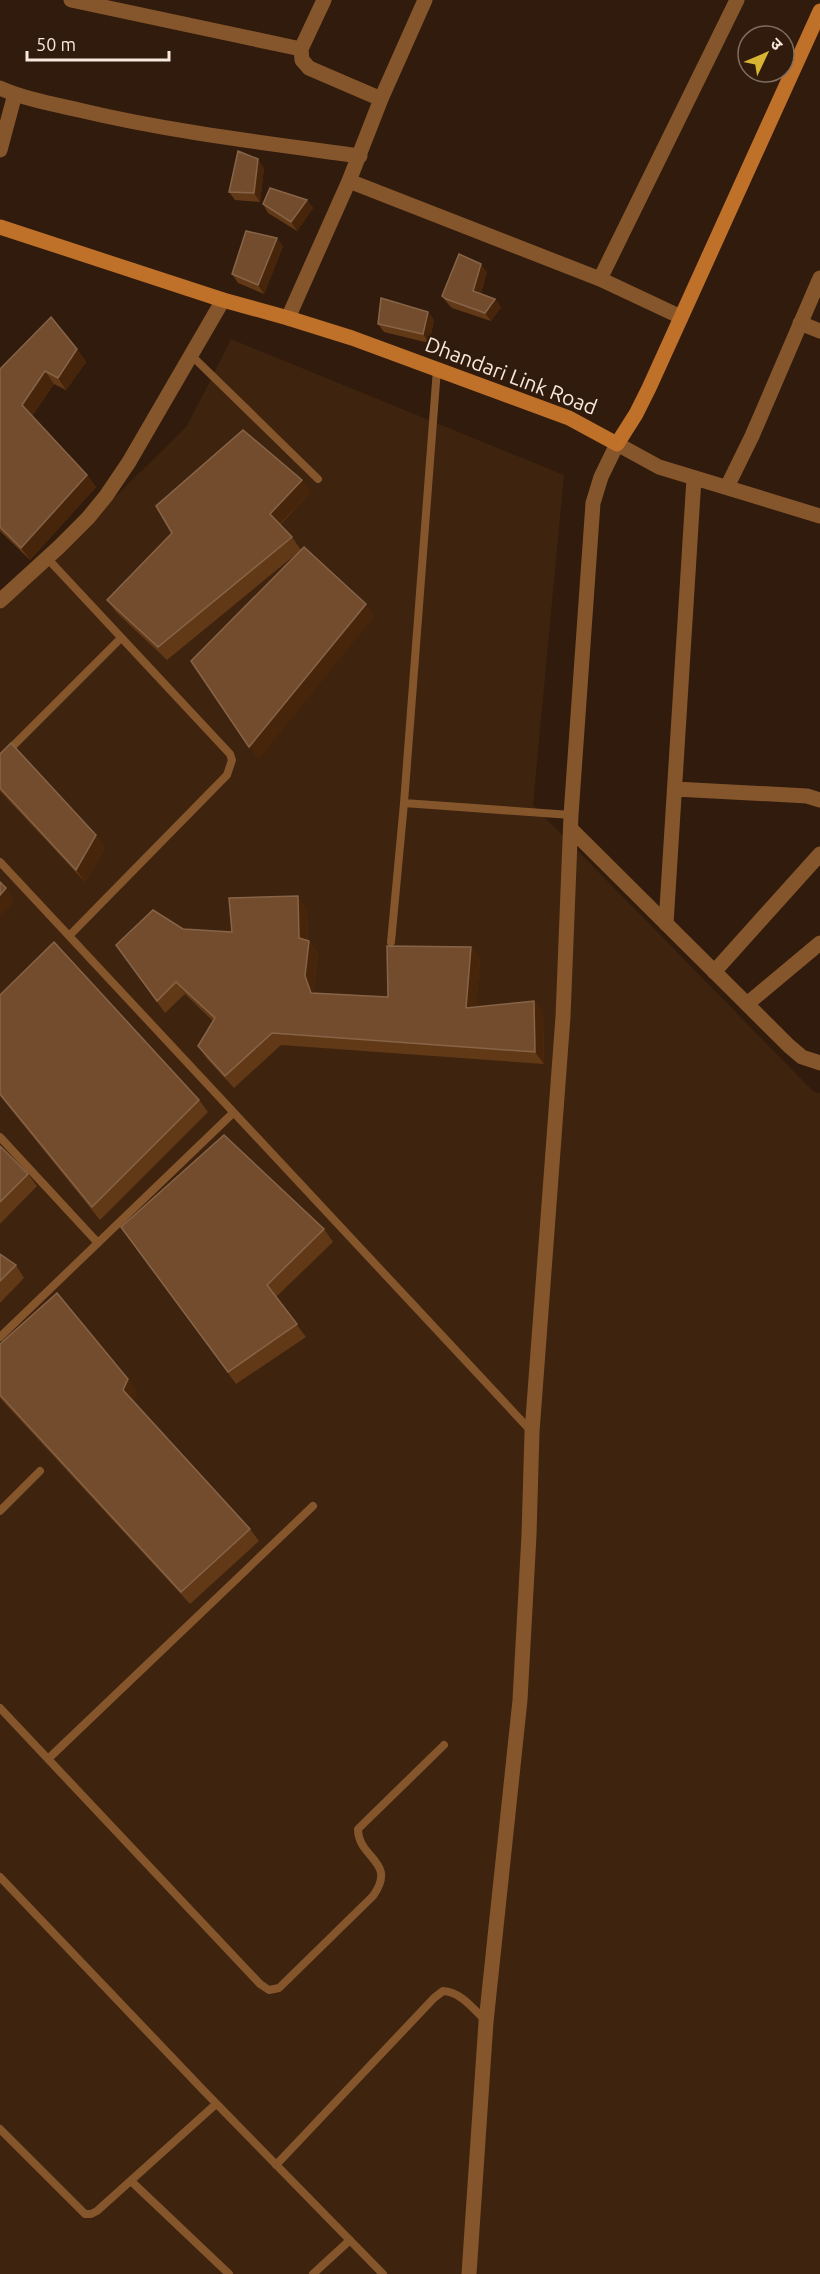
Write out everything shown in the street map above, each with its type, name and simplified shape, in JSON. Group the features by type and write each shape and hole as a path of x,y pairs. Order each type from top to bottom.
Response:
{"street":[{"path":"70,0 301,49"},
{"path":"324,0 301,49 302,60 309,68 381,99"},
{"path":"288,318 360,156 381,99 425,0"},
{"path":"600,279 737,0"},
{"path":"469,2274 486,2022 520,1700 532,1432 563,1017 571,822 592,503 601,477 617,444 636,414 820,11"},
{"path":"0,88 15,94 109,117 360,156"},
{"path":"0,150 15,94"},
{"path":"349,181 600,279 681,317"},
{"name":"Dhandari Link Road","path":"0,227 223,300 288,318 437,369 569,418 617,444"},
{"path":"727,488 752,436 820,278"},
{"path":"0,601 88,519 106,496 129,462 223,300"},
{"path":"800,323 820,331"},
{"path":"617,444 659,467 820,516"},
{"path":"666,924 694,478"},
{"path":"675,789 807,796 820,800"},
{"path":"571,822 666,924 747,1004 802,1057 820,1063"},
{"path":"714,972 820,854"},
{"path":"747,1004 820,943"}],"lane":[{"path":"191,355 318,478"},
{"path":"391,942 404,803 437,369"},
{"path":"47,558 230,754 232,760 227,775 69,936"},
{"path":"0,759 121,638"},
{"path":"404,803 571,822"},
{"path":"0,862 532,1432"},
{"path":"0,1337 233,1113"},
{"path":"0,1137 98,1243"},
{"path":"0,1511 40,1471"},
{"path":"48,1760 313,1506"},
{"path":"0,1708 260,1984 269,1990 279,1988 373,1896 383,1876 378,1864 362,1845 358,1837 358,1829 444,1745"},
{"path":"0,1877 216,2104 383,2274"},
{"path":"276,2165 443,1991 452,1991 460,1996 486,2022"},
{"path":"0,2129 85,2214 91,2214 216,2104"},
{"path":"131,2181 229,2274"},
{"path":"313,2274 350,2240"}],"shaded area":[{"path":"231,339 564,475 533,805 814,1092 820,1093 820,2274 0,2274 0,610 187,426"}],"building":[{"path":"238,151 258,159 254,193 229,192"},
{"path":"270,188 307,200 291,222 263,204"},
{"path":"246,231 277,238 258,285 232,274"},
{"path":"459,254 481,264 473,291 495,299 485,313 442,296"},
{"path":"381,298 428,312 423,334 378,324"},
{"path":"51,317 77,349 58,378 45,371 22,405 87,475 21,548 0,527 0,369"},
{"path":"243,430 302,480 270,514 292,537 158,647 107,600 172,533 156,506"},
{"path":"304,547 366,604 249,747 191,661"},
{"path":"11,743 96,835 76,870 0,788 0,754"},
{"path":"0,882 6,888 0,895"},
{"path":"298,896 299,938 309,941 305,976 311,993 388,997 387,946 471,947 466,1008 534,1001 535,1052 272,1033 225,1076 198,1046 215,1018 176,982 157,1001 116,945 153,910 183,929 232,932 229,898"},
{"path":"54,942 199,1100 92,1207 0,1094 0,995"},
{"path":"224,1135 324,1229 267,1285 297,1324 228,1372 121,1227"},
{"path":"0,1146 28,1174 0,1202"},
{"path":"0,1254 16,1265 0,1281"},
{"path":"57,1293 128,1379 123,1390 250,1529 181,1592 0,1395 0,1344"}]}
